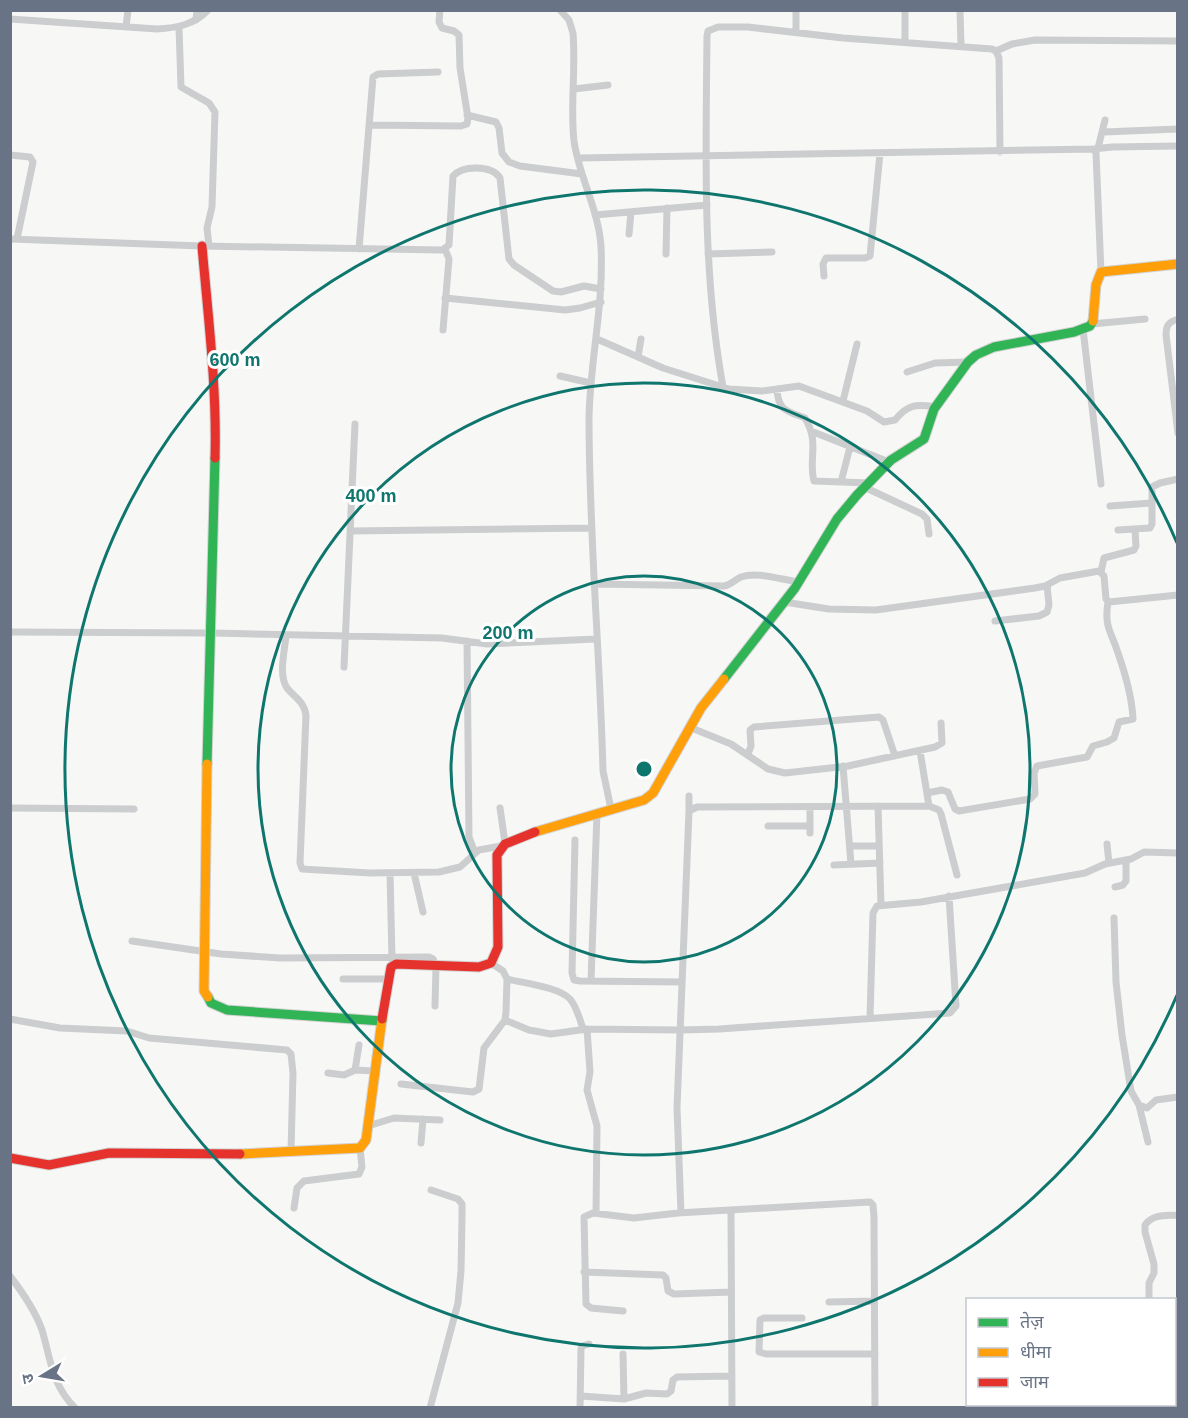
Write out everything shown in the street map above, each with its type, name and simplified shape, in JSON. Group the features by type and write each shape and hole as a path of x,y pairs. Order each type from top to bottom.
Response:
{"street":[{"path":"126,27 129,10"},
{"path":"196,20 197,10"},
{"path":"10,19 157,29 179,27 196,20 208,10"},
{"path":"369,125 461,126 467,123 460,68 459,36 454,31 441,28 440,10"},
{"path":"796,10 796,32"},
{"path":"904,10 905,42"},
{"path":"960,10 961,46"},
{"path":"561,11 569,20 573,33 573,121 578,158 601,244 601,302 591,383 589,465 603,771 611,809"},
{"path":"179,27 181,87 209,103 215,112 212,207 205,246 216,422 206,804 204,991 211,1003 233,1011 382,1021"},
{"path":"723,387 712,322 708,254 706,157 708,31 718,27 748,27 985,48 996,51 1012,44 1035,40 1178,41"},
{"path":"996,51 999,58 1000,152"},
{"path":"359,249 374,76 438,72"},
{"path":"574,88 608,85"},
{"path":"467,115 496,122 499,128 502,153 509,162 520,166 582,174"},
{"path":"1092,324 1097,281 1101,272 1095,148 1104,120"},
{"path":"1104,132 1178,129"},
{"path":"578,158 1000,152 1178,146"},
{"path":"824,276 826,258 865,258 871,254 880,153"},
{"path":"10,155 30,157 33,162 14,239 205,246 437,251 445,249 449,245 453,176 461,170 492,170 500,178 507,249 512,262 557,292 584,286 601,289"},
{"path":"595,215 707,206"},
{"path":"666,254 667,208"},
{"path":"629,234 631,212"},
{"path":"443,330 449,259 445,249"},
{"path":"708,254 772,252"},
{"path":"1101,272 1178,264"},
{"path":"446,297 565,310 601,302"},
{"path":"286,635 284,681 303,704 306,715 301,867 303,869 390,873 439,872 460,867 484,848 644,800 652,793 689,727 732,667 799,582 837,519 889,462 924,439 936,407 968,362 985,350 994,347 1083,329 1092,324 1145,319"},
{"path":"1178,319 1170,321 1166,326 1166,335 1178,433"},
{"path":"1083,329 1101,484"},
{"path":"597,339 663,368 723,387 747,392 799,386 843,401 887,422 895,420 902,410 908,407 922,405 936,407"},
{"path":"638,357 641,339"},
{"path":"843,401 857,344"},
{"path":"907,372 934,363 968,362"},
{"path":"560,376 591,383"},
{"path":"777,389 780,404 789,414 805,418 811,431 814,444 813,480 866,485 922,514 927,519 929,534"},
{"path":"344,667 355,424"},
{"path":"811,431 889,462"},
{"path":"841,482 850,447"},
{"path":"1118,530 1147,529 1151,526 1152,487 1178,479"},
{"path":"1110,506 1151,503"},
{"path":"351,531 592,528"},
{"path":"927,793 942,790 948,792 955,809 959,811 1030,799 1035,794 1034,772 1036,767 1087,758 1093,746 1114,738 1119,722 1133,719 1122,665 1107,627 1108,602 1101,572 1104,558 1134,550 1135,530"},
{"path":"784,602 830,609 876,610 1006,593 1047,585 1060,578 1101,572"},
{"path":"594,584 724,586 730,585 739,578 751,576 799,582"},
{"path":"995,621 1039,616 1047,612 1047,585"},
{"path":"1108,602 1178,596"},
{"path":"10,632 454,638 487,644 596,639"},
{"path":"467,641 469,837 475,853"},
{"path":"748,754 751,746 750,730 754,728 879,717 883,720 895,756"},
{"path":"689,727 731,744 768,769 785,773 843,766 920,751 942,743 941,723"},
{"path":"920,751 929,806"},
{"path":"843,766 851,864"},
{"path":"681,1213 677,1131 689,795"},
{"path":"878,806 881,905"},
{"path":"689,811 697,807 929,806 939,810 941,814 957,875"},
{"path":"10,808 134,809"},
{"path":"132,941 280,958 392,961 436,966 454,964 479,967 491,963 498,947 496,864 498,850 503,844 500,808"},
{"path":"768,826 810,830 810,808"},
{"path":"591,981 597,813"},
{"path":"575,840 572,973 576,981 682,982"},
{"path":"1107,844 1109,863"},
{"path":"850,846 879,846"},
{"path":"870,1018 875,908 881,905 921,902 1085,873 1109,863 1126,861 1148,851 1178,853"},
{"path":"1115,887 1123,885 1126,881 1126,861"},
{"path":"834,865 880,863"},
{"path":"294,1208 297,1188 304,1181 359,1174 362,1167 360,1148 366,1140 392,961 390,873"},
{"path":"414,873 423,912"},
{"path":"504,1020 529,1030 563,1033 585,1029 680,1030 950,1013 955,1009 956,996 949,897"},
{"path":"1114,918 1116,982 1122,1035 1131,1091 1139,1105 1148,1142"},
{"path":"401,1084 477,1091 484,1048 504,1020 507,980 503,971 491,963"},
{"path":"435,1006 436,966"},
{"path":"343,979 388,979"},
{"path":"507,980 548,989 568,997 585,1029 590,1072 587,1090 596,1119 597,1133 596,1214"},
{"path":"10,1019 60,1028 127,1031 149,1038 287,1050 291,1054 293,1073 291,1152"},
{"path":"355,1070 359,1045"},
{"path":"328,1073 344,1075 355,1070 375,1071"},
{"path":"1139,1105 1147,1108 1156,1100 1178,1097"},
{"path":"368,1126 394,1118 440,1120"},
{"path":"421,1143 423,1119"},
{"path":"10,1158 49,1165 109,1153 255,1155 360,1148"},
{"path":"430,1407 458,1304 462,1271 462,1204 458,1199 431,1190"},
{"path":"623,1311 587,1306 584,1272 584,1217 587,1214 634,1218 681,1213 870,1202 873,1205 874,1217 875,1407"},
{"path":"730,1210 732,1407"},
{"path":"1149,1298 1149,1283 1154,1273 1154,1264 1145,1225 1155,1216 1178,1215"},
{"path":"584,1272 663,1275 666,1278 668,1291 674,1294 731,1292"},
{"path":"10,1276 38,1319 54,1377 75,1407"},
{"path":"829,1302 874,1301"},
{"path":"802,1318 764,1318 760,1320 760,1353 874,1354"},
{"path":"580,1407 581,1349 582,1346 589,1344"},
{"path":"623,1354 624,1399"},
{"path":"581,1396 624,1399 646,1393 669,1393 672,1389 672,1382 677,1377 732,1376"}],"traffic: fast":[{"path":"724,679 795,588 837,519 891,460 924,439 934,409 968,362 976,355 994,347 1074,332 1090,326 1093,321"},
{"path":"207,764 215,458"},
{"path":"208,997 211,1003 227,1010 382,1021"}],"traffic: slow":[{"path":"1093,321 1096,285 1101,272 1178,264"},
{"path":"535,832 644,800 653,793 701,708 724,679"},
{"path":"207,764 204,991 208,997"},
{"path":"240,1154 360,1148 366,1140 382,1019"}],"traffic: jam":[{"path":"202,246 213,378 215,458"},
{"path":"382,1019 391,967 396,964 479,967 491,963 498,947 497,855 505,844 535,832"},
{"path":"10,1158 49,1165 109,1153 240,1154"}]}
